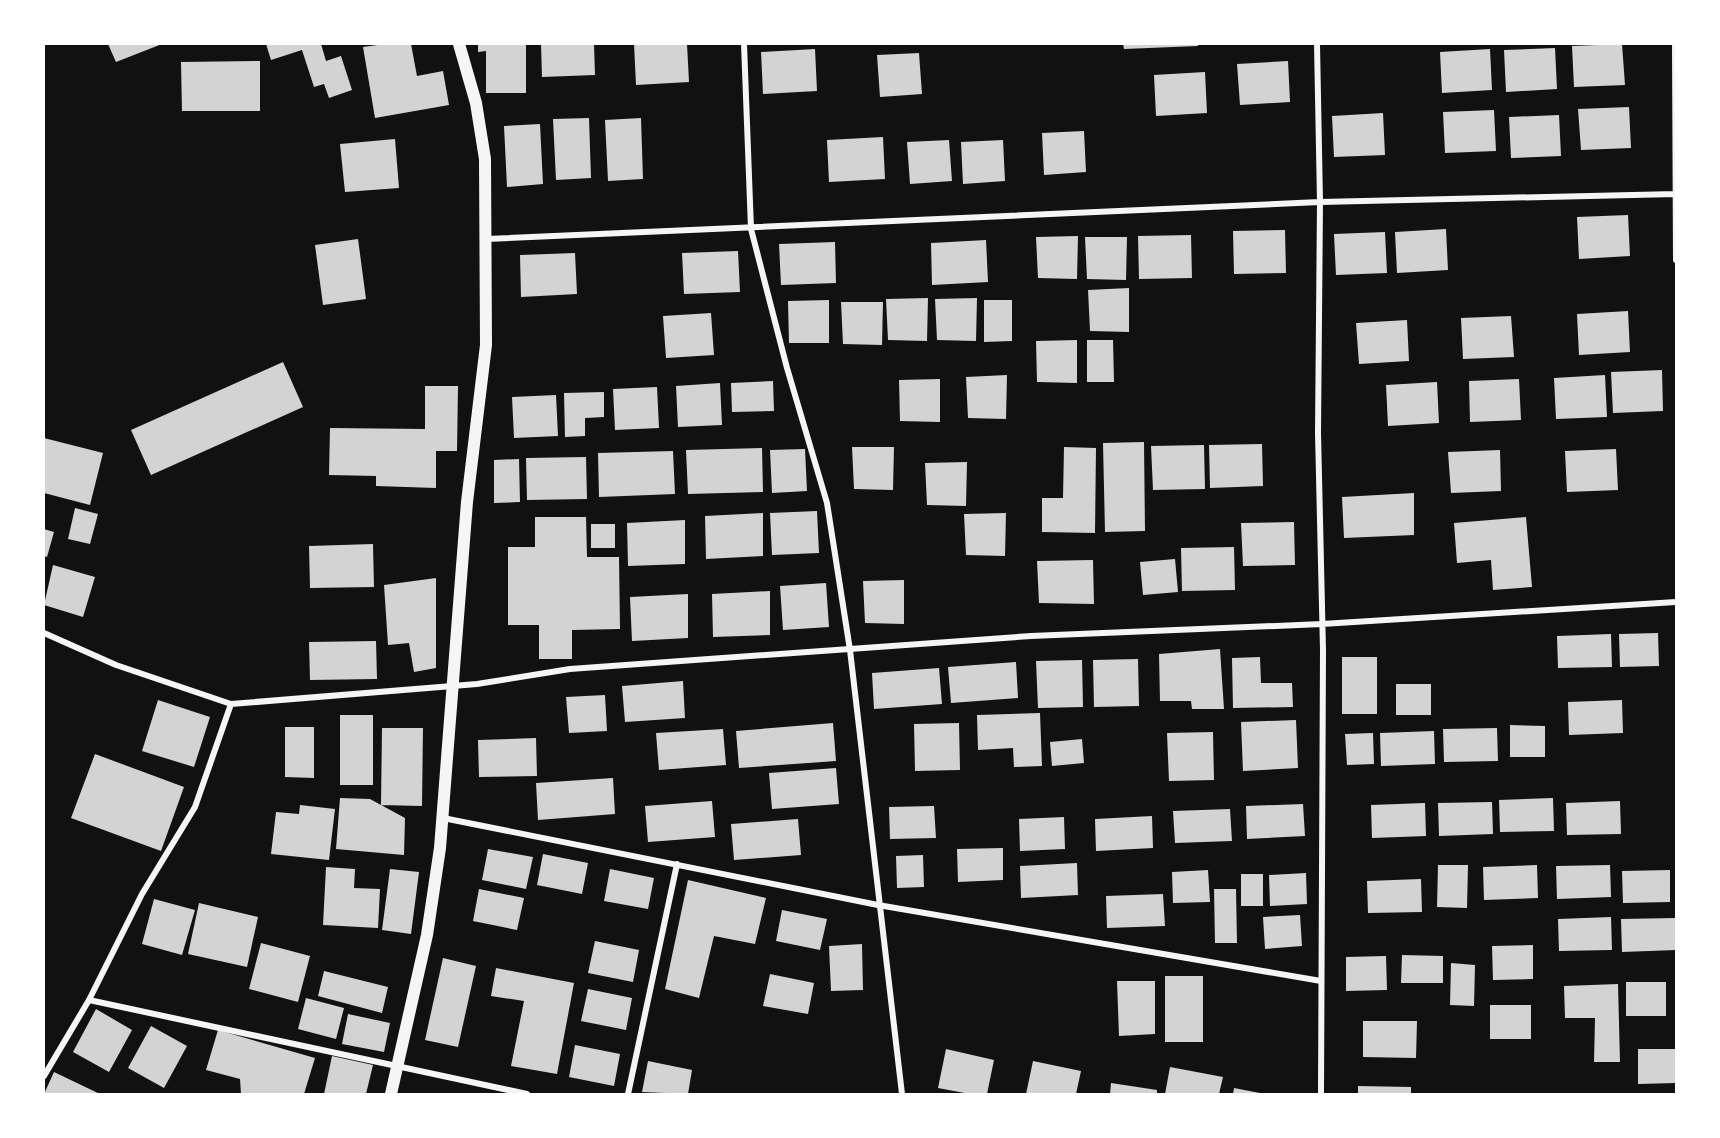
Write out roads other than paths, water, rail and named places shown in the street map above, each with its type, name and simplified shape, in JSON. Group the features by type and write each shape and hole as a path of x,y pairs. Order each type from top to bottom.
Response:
{"main road":[{"path":"391,1095 427,935 443,818 467,502 486,345 487,239 481,131 470,76 459,44"}],"street":[{"path":"744,44 751,229 787,368 827,503 850,650 902,1095"},
{"path":"1317,44 1320,202 1318,433 1322,624 1321,1095"},
{"path":"1673,44 1677,260"},
{"path":"487,239 1320,202 1676,194"},
{"path":"44,633 116,665 231,704 453,684 477,684 570,669 1031,636 1322,624 1677,602"},
{"path":"44,1076 89,1000 142,894 195,807 231,704"},
{"path":"443,818 878,905 1321,981"},
{"path":"628,1095 677,864"},
{"path":"89,1000 398,1065 527,1095"}]}
